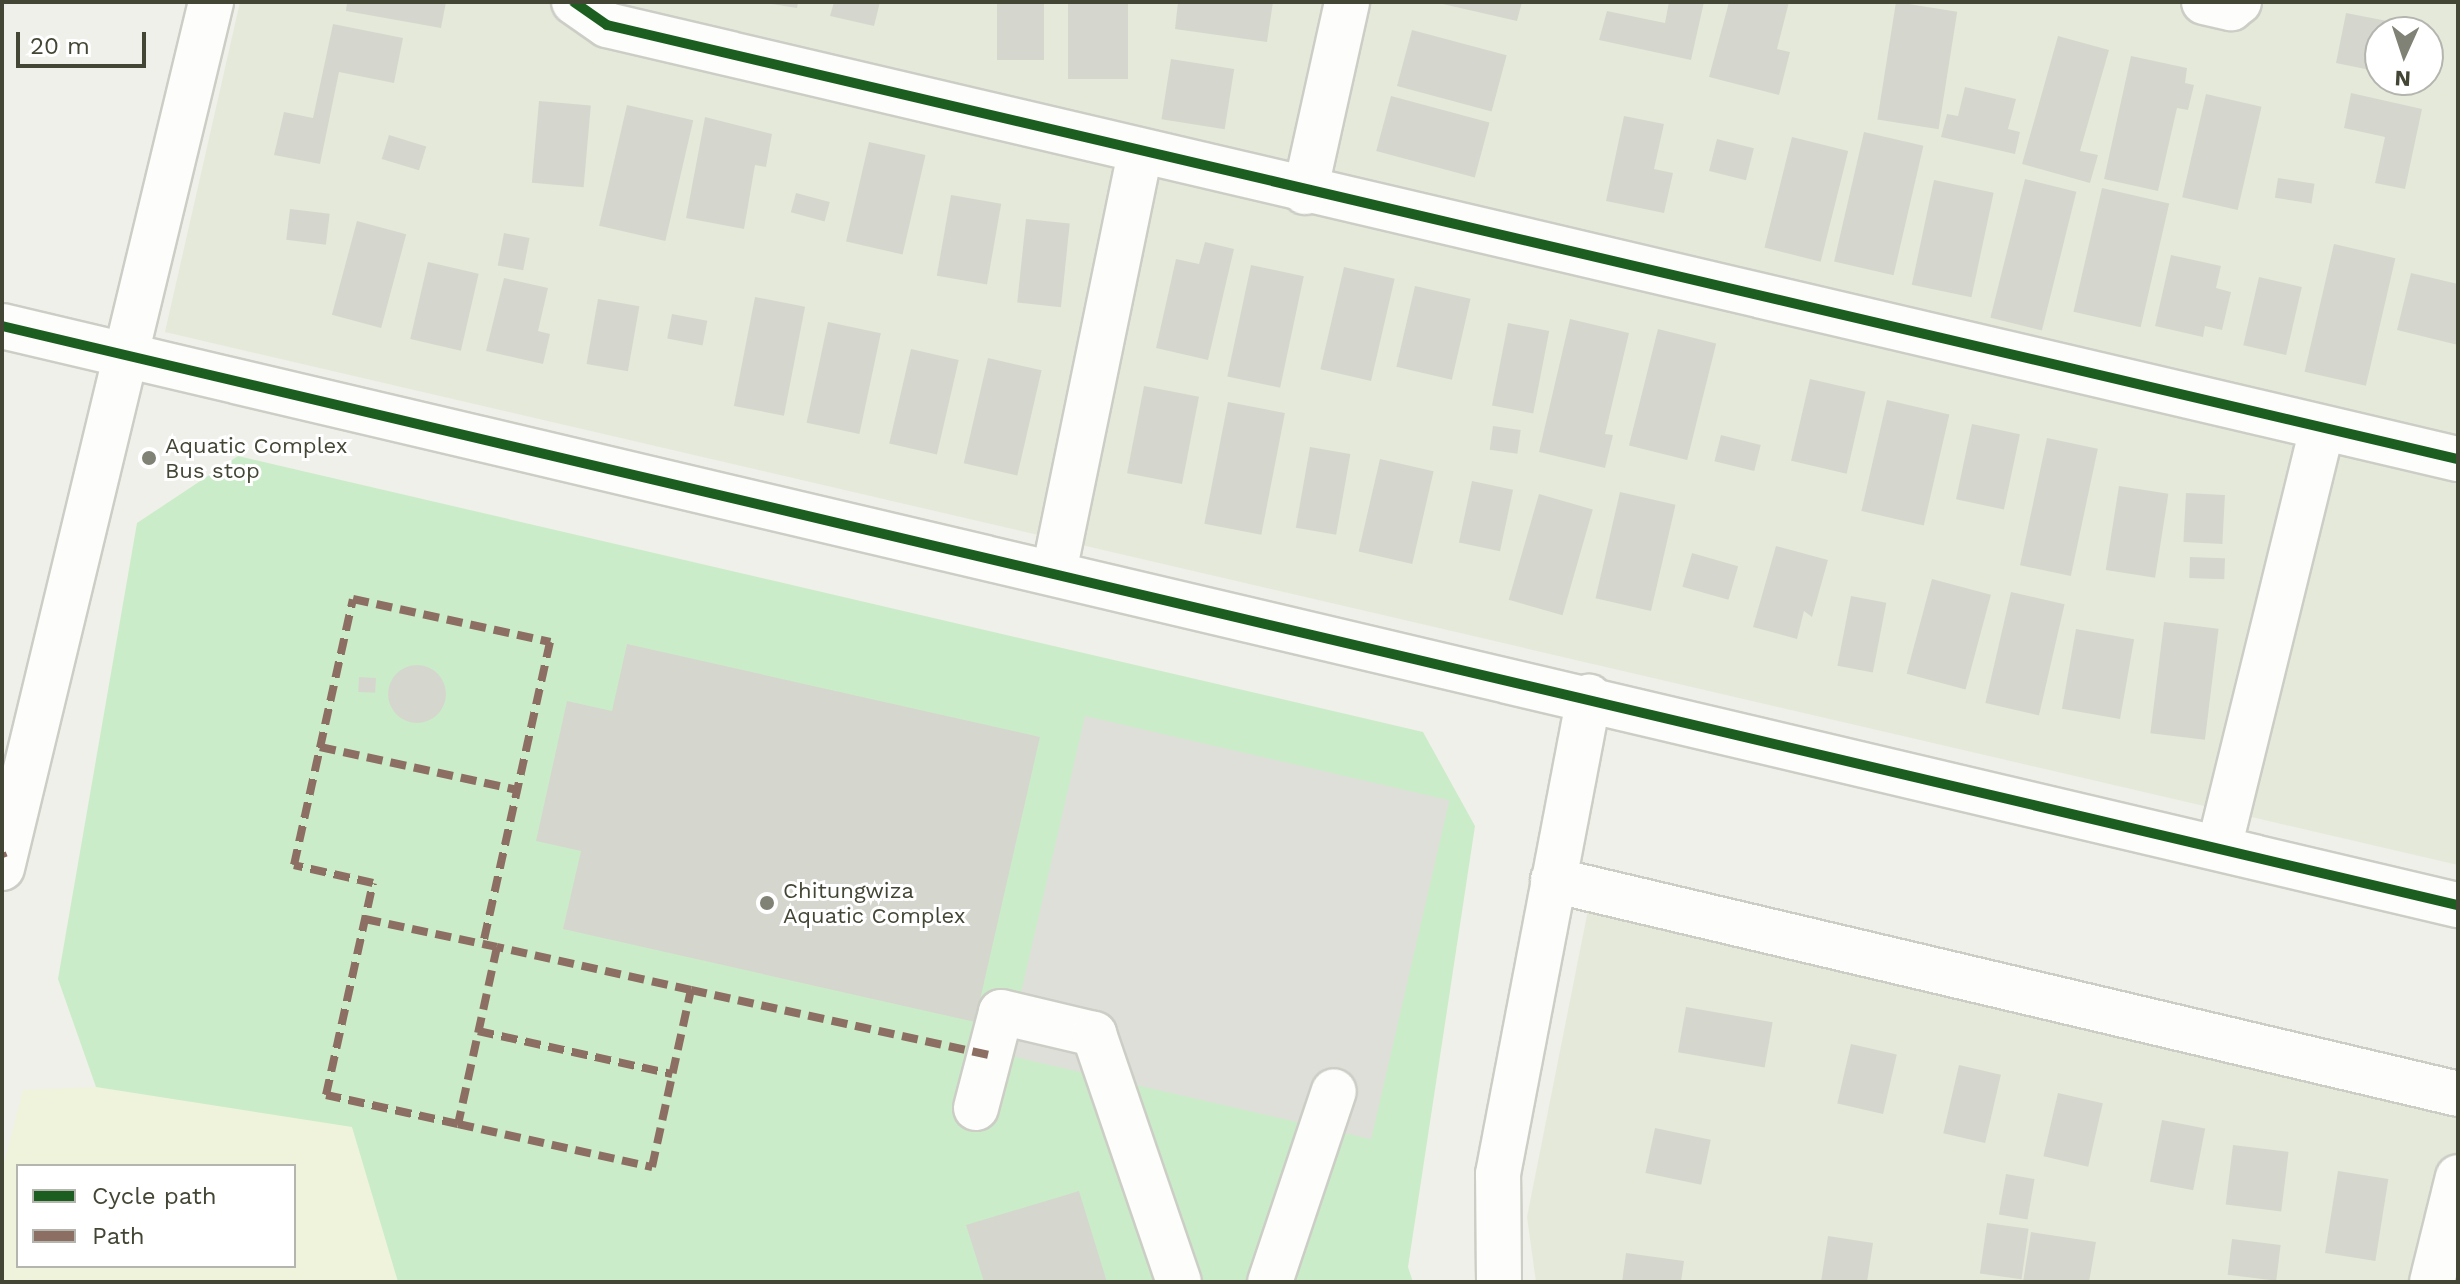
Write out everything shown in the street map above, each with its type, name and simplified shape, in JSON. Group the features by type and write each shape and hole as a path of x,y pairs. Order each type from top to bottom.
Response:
{"street":[{"path":"2,868 211,2"},
{"path":"574,2 607,25 1305,192 2322,430 2458,459"},
{"path":"1305,192 1347,2"},
{"path":"2204,2 2231,8 2239,2"},
{"path":"1054,572 1140,153"},
{"path":"2,326 1589,697 2458,905"},
{"path":"2219,848 2322,430"},
{"path":"1499,1282 1498,1174 1589,697"},
{"path":"1553,880 2458,1094"},
{"path":"976,1108 1001,1012 1094,1034 1179,1282"},
{"path":"1270,1282 1334,1091"},
{"path":"2432,1282 2458,1177"}],"shaded area":[{"path":"240,2 2458,2 2458,865 165,332"},
{"path":"1085,716 1449,800 1371,1139 1007,1055"},
{"path":"1594,880 2458,1099 2458,1282 1536,1282 1527,1217"},
{"path":"96,1087 352,1126 398,1282 2,1282 2,1172 23,1090"}],"green space":[{"name":"Chitungwiza Aquatic Complex","path":"238,456 1423,732 1475,826 1408,1267 1413,1282 398,1282 352,1127 96,1087 58,979 137,523"}],"building":[{"path":"347,2 446,2 441,28 346,11"},
{"path":"758,2 798,2 797,8"},
{"path":"834,2 880,2 874,26 830,16"},
{"path":"997,2 1044,2 1044,60 997,60"},
{"path":"1068,2 1128,2 1128,79 1068,79"},
{"path":"1178,2 1273,2 1267,42 1175,29"},
{"path":"1434,2 1522,2 1517,21"},
{"path":"1669,2 1704,2 1691,60 1599,40 1607,11 1665,23"},
{"path":"1729,2 1789,2 1777,49 1790,52 1779,95 1709,77"},
{"path":"1896,2 1957,12 1939,129 1877,120"},
{"path":"2346,13 2364,16 2364,69 2336,63"},
{"path":"333,24 403,38 394,83 339,72 320,164 274,155 284,112 313,118"},
{"path":"1412,30 1507,55 1492,111 1397,86"},
{"path":"2058,36 2109,50 2080,151 2098,155 2090,183 2022,164"},
{"path":"2131,56 2187,68 2185,83 2194,85 2188,110 2177,108 2158,191 2104,179"},
{"path":"1171,59 1234,69 1225,129 1161,119"},
{"path":"1965,87 2016,99 2008,129 2020,132 2015,154 1941,137 1947,114 1958,116"},
{"path":"2351,93 2422,109 2405,189 2375,183 2385,137 2344,128"},
{"path":"2206,94 2262,107 2238,210 2182,197"},
{"path":"1391,96 1490,122 1475,177 1376,151"},
{"path":"539,101 591,106 584,187 532,183"},
{"path":"627,105 693,120 665,241 599,226"},
{"path":"1624,116 1664,124 1654,169 1673,173 1664,213 1606,201"},
{"path":"705,117 772,134 766,167 755,165 744,229 686,218"},
{"path":"1864,132 1923,146 1894,275 1834,262"},
{"path":"389,135 426,146 419,170 382,159"},
{"path":"1792,137 1848,151 1821,262 1764,248"},
{"path":"1717,139 1754,148 1746,180 1709,171"},
{"path":"869,142 926,155 903,254 846,241"},
{"path":"2278,178 2315,184 2311,204 2275,198"},
{"path":"2025,179 2076,192 2042,331 1990,318"},
{"path":"1934,180 1994,193 1971,297 1912,285"},
{"path":"2102,188 2169,204 2141,327 2073,312"},
{"path":"796,193 830,202 825,221 791,212"},
{"path":"951,195 1001,204 987,285 937,276"},
{"path":"290,209 330,214 326,245 286,240"},
{"path":"1026,219 1070,224 1061,307 1017,303"},
{"path":"357,221 406,234 381,328 332,315"},
{"path":"504,233 530,238 523,270 498,265"},
{"path":"1205,242 1234,249 1208,360 1156,348 1176,259 1199,264"},
{"path":"2334,244 2395,258 2366,386 2305,372"},
{"path":"2171,255 2221,266 2216,288 2231,292 2222,330 2205,326 2203,337 2155,326"},
{"path":"428,262 479,274 461,351 410,339"},
{"path":"1251,265 1304,276 1280,388 1227,377"},
{"path":"1344,267 1395,279 1371,381 1320,369"},
{"path":"2411,273 2458,284 2458,345 2397,330"},
{"path":"2259,277 2302,287 2286,355 2243,345"},
{"path":"504,278 548,288 538,331 550,334 543,364 486,351"},
{"path":"1415,286 1471,299 1452,380 1396,367"},
{"path":"755,297 805,307 784,416 734,406"},
{"path":"598,299 639,306 628,371 587,364"},
{"path":"672,314 707,321 703,345 667,339"},
{"path":"1570,319 1629,333 1605,434 1613,435 1605,468 1539,452"},
{"path":"828,322 881,333 859,434 807,423"},
{"path":"1508,323 1549,331 1533,413 1492,405"},
{"path":"1658,329 1716,344 1687,460 1629,445"},
{"path":"911,349 959,360 937,455 889,444"},
{"path":"988,358 1042,370 1017,476 964,463"},
{"path":"1810,379 1866,392 1847,474 1791,461"},
{"path":"1144,386 1199,397 1182,484 1127,473"},
{"path":"1887,400 1949,414 1924,525 1861,511"},
{"path":"1228,402 1285,413 1261,535 1204,524"},
{"path":"1972,424 2020,434 2004,510 1956,499"},
{"path":"1493,426 1521,430 1517,454 1490,450"},
{"path":"1721,435 1761,445 1754,471 1714,461"},
{"path":"2047,438 2098,449 2071,576 2020,565"},
{"path":"1310,447 1350,454 1336,535 1296,528"},
{"path":"1380,459 1434,471 1412,564 1359,552"},
{"path":"1472,481 1513,490 1500,551 1459,543"},
{"path":"2119,486 2168,494 2155,578 2106,570"},
{"path":"1620,492 1676,505 1651,611 1595,598"},
{"path":"2186,493 2225,495 2222,544 2183,542"},
{"path":"1539,494 1593,509 1563,615 1509,600"},
{"path":"1776,546 1828,560 1812,617 1804,611 1797,639 1753,627"},
{"path":"1692,553 1738,566 1728,600 1682,587"},
{"path":"2190,557 2225,558 2224,579 2189,578"},
{"path":"1932,579 1991,595 1966,689 1907,674"},
{"path":"2011,592 2065,604 2039,715 1985,703"},
{"path":"1851,596 1886,603 1873,673 1837,666"},
{"path":"2164,622 2219,629 2205,740 2150,733"},
{"path":"2076,629 2134,639 2120,719 2062,709"},
{"path":"627,644 1040,737 975,1022 563,929 581,851 536,841 567,701 612,711"},
{"path":"417,665 428,667 437,674 444,683 444,705 437,714 428,721 417,723 406,721 397,714 390,705 388,694 390,683 397,674 406,667"},
{"path":"359,677 376,678 375,693 358,692"},
{"path":"1686,1007 1773,1022 1765,1068 1678,1052"},
{"path":"1851,1044 1897,1055 1883,1114 1837,1103"},
{"path":"1959,1065 2001,1075 1985,1143 1943,1133"},
{"path":"2058,1093 2103,1103 2088,1167 2043,1156"},
{"path":"2162,1120 2205,1128 2193,1190 2150,1182"},
{"path":"1655,1128 1711,1140 1701,1185 1645,1173"},
{"path":"2233,1145 2289,1152 2281,1211 2226,1205"},
{"path":"2338,1171 2388,1179 2375,1261 2325,1253"},
{"path":"2006,1174 2035,1179 2027,1219 1999,1214"},
{"path":"1079,1191 1107,1282 984,1282 966,1225"},
{"path":"1987,1223 2029,1229 2021,1279 1980,1274"},
{"path":"2031,1232 2096,1242 2089,1282 2023,1282"},
{"path":"1828,1236 1873,1243 1867,1282 1821,1282"},
{"path":"2232,1239 2281,1245 2276,1281 2228,1275"},
{"path":"1626,1253 1684,1261 1681,1282 1622,1282"}],"marked path":[{"path":"458,1124 326,1095 373,883 294,865 353,599 550,642 483,944 497,947 458,1124 652,1167 691,990 497,947"},
{"path":"320,747 517,790"},
{"path":"2,853 4,858"},
{"path":"365,919 483,944"},
{"path":"691,990 989,1055"},
{"path":"478,1031 672,1074"}],"cycle path":[{"path":"574,2 607,25 2458,459"},
{"path":"2,326 2458,905"}],"place":[{"name":"Aquatic Complex Bus stop","path":"149,458"},
{"name":"Chitungwiza Aquatic Complex","path":"767,903"}]}
